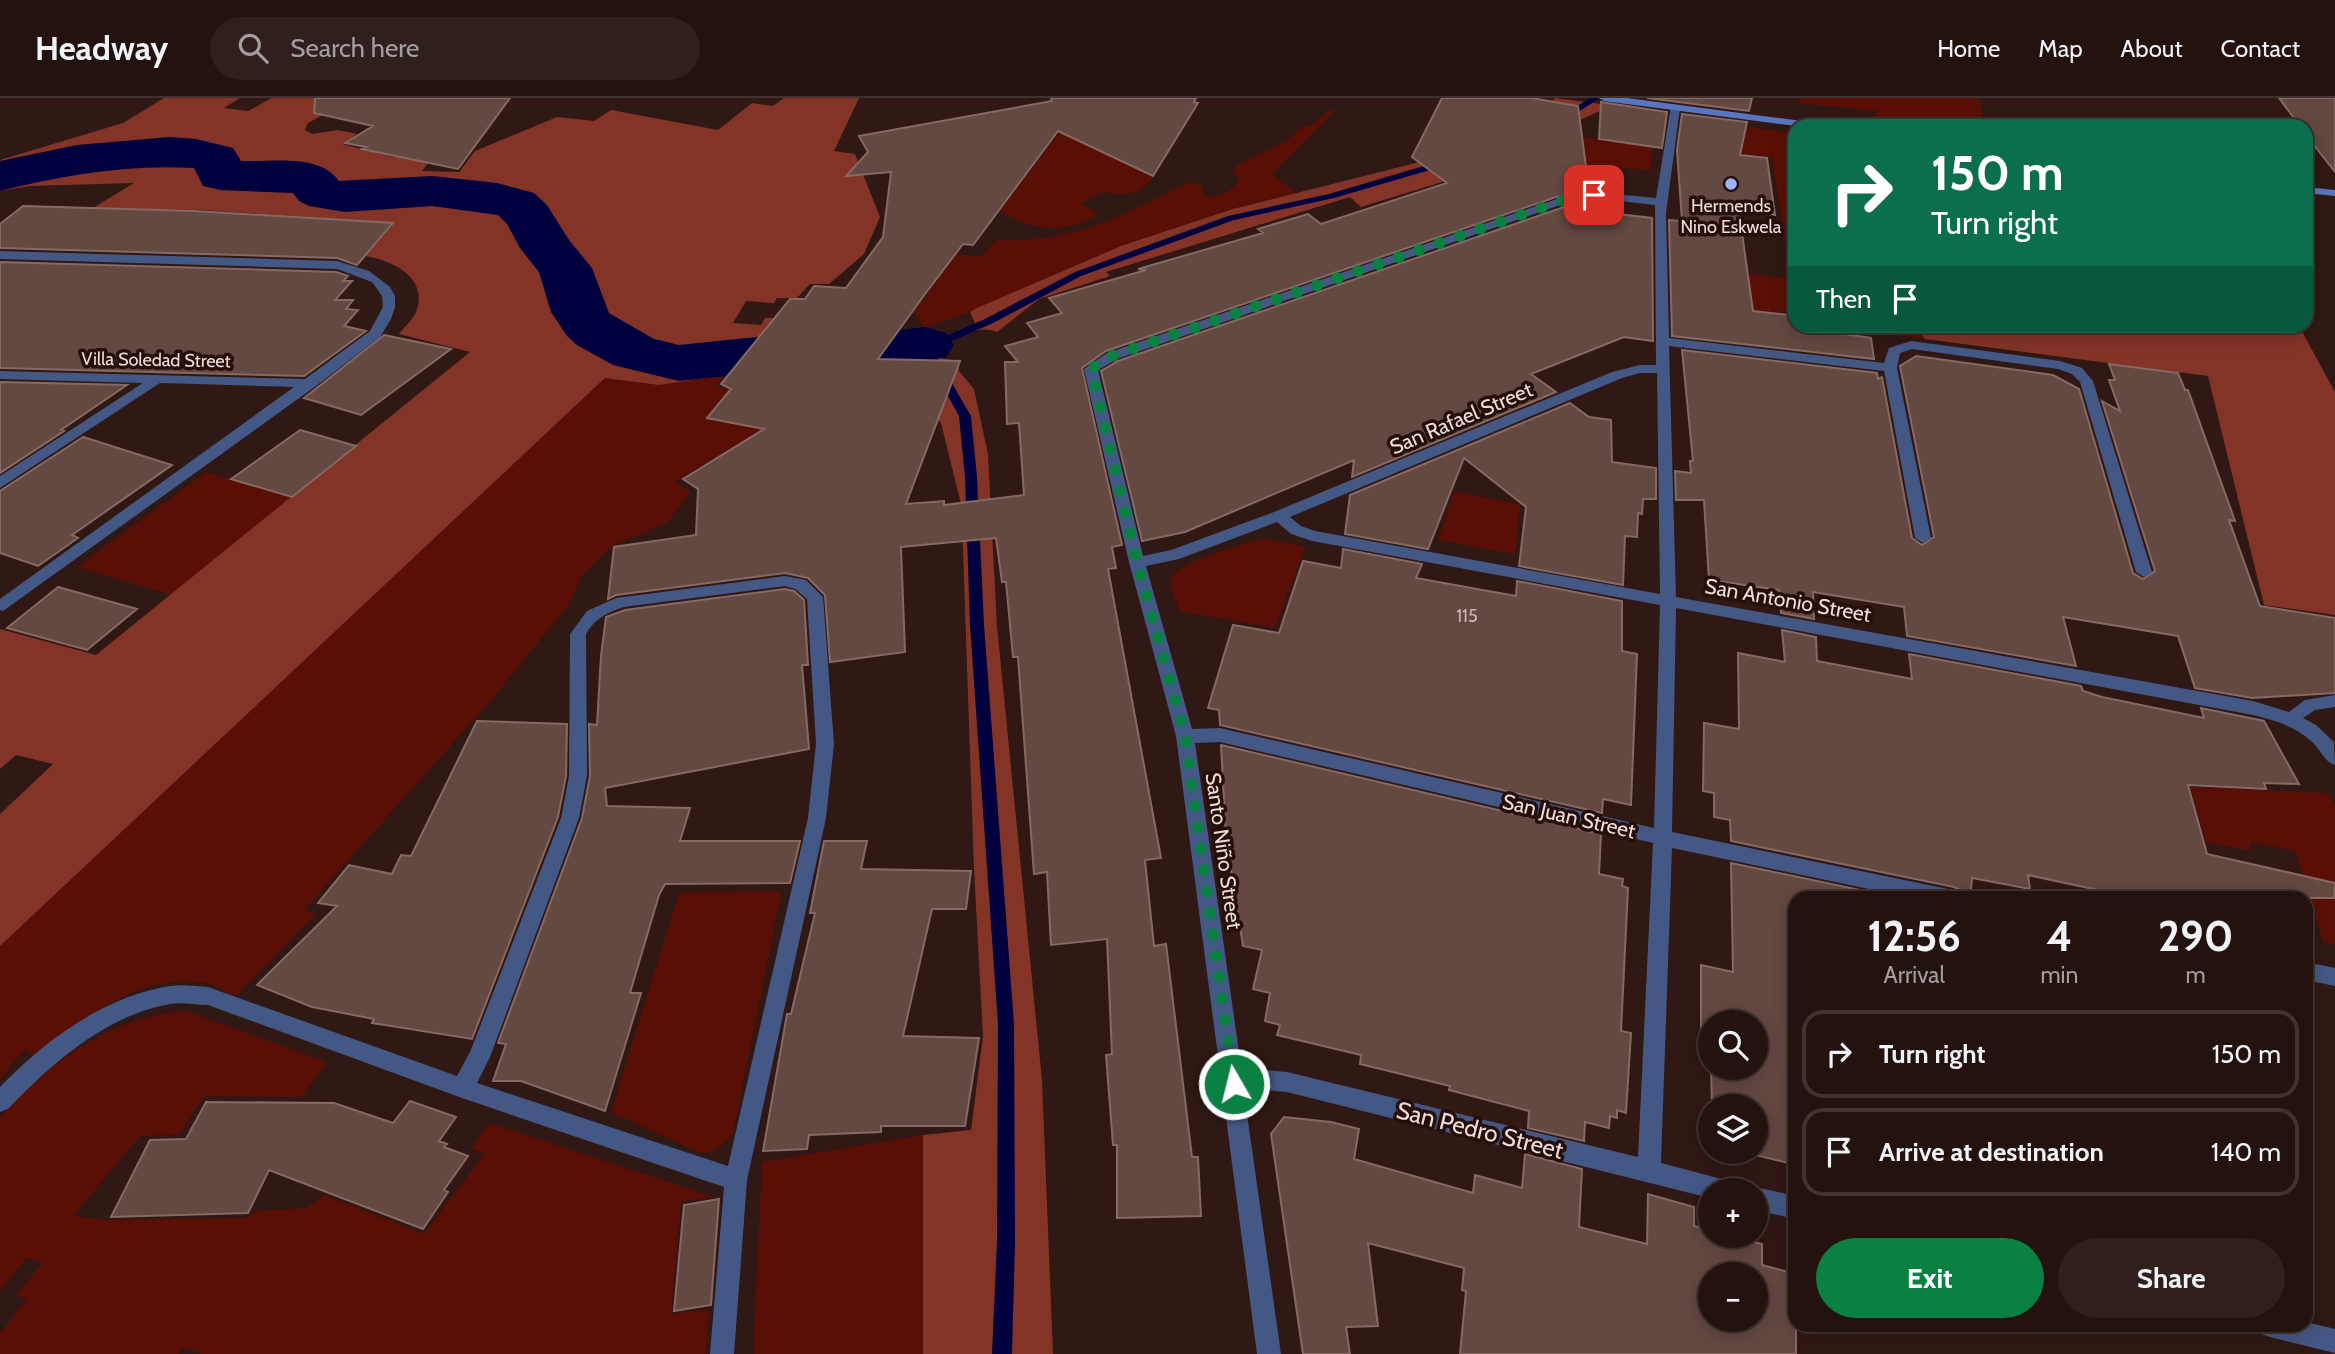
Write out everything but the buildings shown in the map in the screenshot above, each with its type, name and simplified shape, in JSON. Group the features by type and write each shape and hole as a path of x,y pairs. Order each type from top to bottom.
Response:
{"street":[{"path":"1604,98 1788,122"},
{"path":"1649,1171 1663,838 1668,600 1661,369 1660,202 1669,164 1675,108"},
{"path":"2313,191 2335,194"},
{"name":"Santo Niño Street","path":"1269,1354 1185,736 1137,562 1091,373 1096,365 1112,356 1572,198 1594,195 1660,202"},
{"path":"0,255 337,265 371,274 382,283 389,295 390,307 385,321 375,334 3,605"},
{"path":"1662,341 1890,368"},
{"path":"1923,538 1890,368 1894,351 1911,345 2060,365 2077,371 2086,381 2144,572"},
{"name":"San Rafael Street","path":"1137,562 1174,555 1279,516 1617,375 1640,369 1661,369"},
{"name":"Villa Soledad Street","path":"0,376 311,383"},
{"path":"0,483 156,380"},
{"name":"San Antonio Street","path":"1279,516 1296,530 1312,536 2240,705 2293,719"},
{"path":"461,1088 479,1057 570,818 578,776 578,634 583,623 599,611 619,602 773,582 800,584 815,597 825,760 817,818 736,1180 722,1354"},
{"path":"2335,701 2307,705 2299,710 2293,719 2319,736 2335,758"},
{"name":"San Juan Street","path":"1185,736 1220,735 1663,838 1919,891"},
{"path":"2313,972 2335,976"},
{"path":"0,1102 59,1046 118,1012 171,995 208,996 461,1088 736,1180"},
{"name":"San Pedro Street","path":"1234,1084 1265,1080 1287,1082 1698,1183"},
{"path":"1768,1201 1788,1206"},
{"path":"2298,1332 2335,1341"}],"shaded area":[{"path":"164,98 240,98 224,108 248,111 272,98 355,98 308,123 305,130 312,134 338,130 357,134 342,144 392,157 442,127 436,153 422,171 459,172 475,151 557,117 594,121 611,110 718,130 752,103 773,106 784,98 859,98 834,151 855,154 880,217 864,254 829,284 810,284 797,298 777,298 774,303 746,301 733,323 761,325 765,318 784,318 884,340 903,336 935,341 972,326 975,323 970,312 977,308 1121,246 1233,209 1455,153 1533,124 1555,98 1639,109 1604,109 1455,178 1361,207 1350,197 1106,272 1110,276 1039,299 997,332 974,330 938,345 939,358 958,361 959,371 974,389 988,454 997,626 1042,1080 1053,1354 923,1354 923,1135 971,1130 983,1036 960,500 941,423 932,411 909,404 925,356 921,350 882,352 659,385 605,378 0,946 0,814 53,764 16,755 0,769 0,629 96,655 470,352 399,334 416,312 418,290 413,281 398,267 366,256 392,226 321,224 325,218 201,210 93,208 134,183 30,186 0,191 0,160 123,123"},
{"path":"1085,98 1192,115 1167,136 1149,174 1153,177 1143,187 1124,194 1104,191 1081,203 1097,213 1095,217 1069,226 1047,228 1036,227 1000,211"},
{"path":"1800,98 1979,98 1984,119 1875,119 1876,111 1800,103"},
{"path":"1329,110 1335,111 1272,174 1296,193 1233,209 1121,246 970,312 924,328 914,312 957,254 981,257 996,240 1049,237 1095,226 1192,182 1202,186 1205,197 1221,195 1240,178 1232,172 1237,165 1288,140 1299,129 1313,124"},
{"path":"1698,121 1788,132 1788,259 1772,157 1694,148"},
{"path":"1549,132 1652,146 1651,170 1567,164"},
{"path":"1679,267 1788,278 1788,313 1682,302"},
{"path":"1880,333 1920,333 1925,339"},
{"path":"1920,333 2303,333 2335,392 2335,615 2264,605 2208,376 1925,339"},
{"path":"846,359 726,466 713,458 675,482 690,492 668,522 610,547 582,575 569,604 494,697 305,909 316,914 235,997 200,982 177,981 155,985 111,1003 34,1055 24,1050 0,1079 0,946 605,378 659,385 725,374 716,387 791,398"},
{"path":"206,472 292,497 171,595 77,567"},
{"path":"1454,492 1520,504 1515,554 1438,540"},
{"path":"1255,540 1272,540 1305,547 1275,628 1180,611 1171,587 1171,579 1176,572 1195,561"},
{"path":"2190,787 2329,793 2335,805 2335,944 2323,942 2313,910 2313,891 2307,891 2295,851 2250,842 2251,851 2206,842"},
{"path":"782,891 730,1137 714,1150 698,1152 611,1112 679,893"},
{"path":"186,1011 327,1062 301,1097 204,1096 180,1134 140,1136 73,1216 107,1220 245,1218 256,1211 306,1208 324,1195 424,1234 484,1154 471,1148 489,1123 714,1197 681,1202 671,1314 709,1309 706,1354 202,1354 184,1347 178,1354 0,1354 0,1333 27,1299 16,1296 43,1262 26,1258 0,1291 0,1117 18,1097 60,1061 107,1032 159,1015"},
{"path":"923,1135 923,1354 753,1354 762,1162"}],"waterway":[{"path":"1564,117 1596,98"},
{"path":"0,176 47,165 109,156 196,153 216,158 221,175 309,178 315,183 317,190 327,195 345,197 432,191 497,198 516,204 529,216 547,248 565,268 580,312 587,324 598,333 634,352 679,363 786,352 892,349 925,345"},
{"path":"1002,1354 1006,1242 1006,1024 977,625 971,477 965,416 925,345 939,343 989,321 1078,274 1231,218 1331,196 1444,163"}],"place":[{"name":"Hermends Nino Eskwela","path":"1731,184"}],"route":[{"path":"1234,1084 1185,736 1137,562 1091,369 1112,356 1369,266 1561,201 1594,195"}]}
